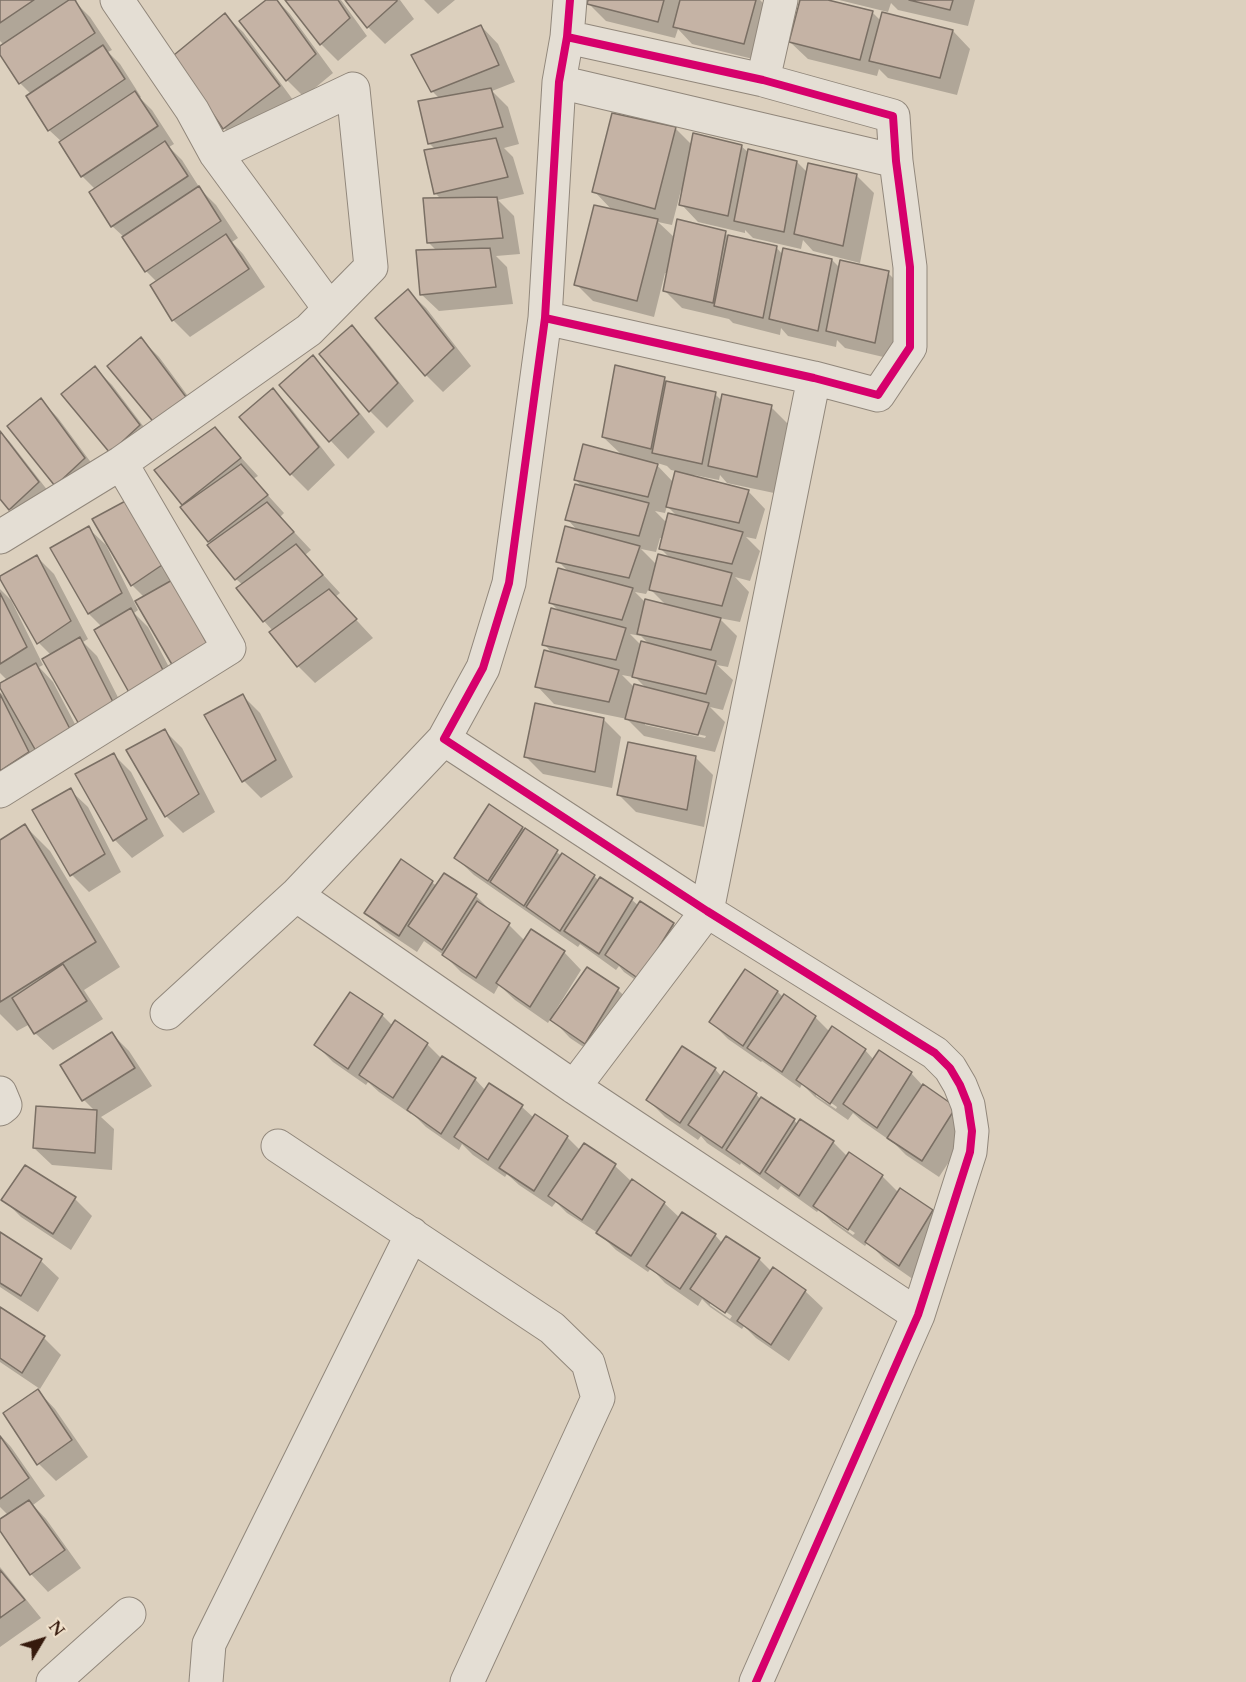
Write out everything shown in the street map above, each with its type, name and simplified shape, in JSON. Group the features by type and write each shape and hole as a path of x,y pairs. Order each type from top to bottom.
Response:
{"street":[{"path":"117,0 192,110 216,154 329,308"},
{"path":"167,1013 296,895 444,739 483,668 508,583 545,318 560,82 570,0"},
{"path":"763,80 782,0"},
{"path":"545,318 814,378 878,395 910,347 910,267 896,161 893,116 763,80 567,37"},
{"path":"560,82 896,161"},
{"path":"0,537 122,463 309,330 370,267 353,89 216,154"},
{"path":"574,1087 707,911 814,378"},
{"path":"0,791 229,648 122,463"},
{"path":"444,739 707,911 935,1053 950,1068 968,1105 972,1131 970,1152 918,1315 756,1682"},
{"path":"296,895 574,1087 918,1315"},
{"path":"0,1093 5,1104 0,1109"},
{"path":"278,1146 552,1328 588,1362 598,1398 467,1682"},
{"path":"206,1682 209,1644 412,1234"},
{"path":"53,1682 129,1614"}],"building":[{"path":"0,0 34,0 0,23"},
{"path":"69,0 75,0 95,33 19,84 0,55 0,46"},
{"path":"266,0 277,0 316,54 286,81 239,21"},
{"path":"285,0 338,0 350,18 320,45"},
{"path":"345,0 397,0 397,1 367,28"},
{"path":"588,0 664,0 658,22 587,4"},
{"path":"680,0 756,0 744,44 673,27"},
{"path":"800,0 828,0 873,11 860,60 789,42"},
{"path":"909,0 953,0 950,10"},
{"path":"882,12 953,30 940,78 869,61"},
{"path":"225,13 280,86 223,129 174,55"},
{"path":"481,25 499,65 431,92 411,55"},
{"path":"103,45 125,79 48,131 26,96"},
{"path":"491,88 503,127 428,144 418,101"},
{"path":"135,91 158,126 81,177 59,142"},
{"path":"612,113 676,127 655,209 592,192"},
{"path":"693,133 742,145 728,216 679,205"},
{"path":"496,138 508,177 434,194 424,150"},
{"path":"165,141 188,176 111,227 89,192"},
{"path":"748,149 797,161 784,232 734,221"},
{"path":"808,163 857,174 843,246 794,234"},
{"path":"199,186 221,221 145,272 122,237"},
{"path":"497,197 503,238 427,243 423,198"},
{"path":"594,205 658,219 637,301 574,285"},
{"path":"677,219 726,231 713,303 663,291"},
{"path":"226,234 249,269 172,321 150,285"},
{"path":"728,235 777,246 763,318 714,306"},
{"path":"490,248 496,287 420,295 416,250"},
{"path":"783,248 832,259 818,331 769,319"},
{"path":"840,260 889,271 875,343 826,331"},
{"path":"408,289 454,348 425,376 375,318"},
{"path":"352,325 398,383 369,412 319,354"},
{"path":"141,337 186,397 156,425 107,366"},
{"path":"313,355 359,414 329,442 279,385"},
{"path":"615,365 665,377 651,449 602,437"},
{"path":"95,366 140,425 110,453 61,394"},
{"path":"666,381 716,392 702,464 652,453"},
{"path":"273,388 319,447 290,475 239,417"},
{"path":"722,394 772,405 757,477 708,466"},
{"path":"41,398 85,458 55,486 7,426"},
{"path":"215,427 241,458 182,505 154,470"},
{"path":"0,431 39,482 9,510 0,499"},
{"path":"583,444 658,464 648,497 574,480"},
{"path":"241,464 268,495 208,542 180,507"},
{"path":"675,471 749,490 739,523 666,507"},
{"path":"575,484 649,503 639,536 565,520"},
{"path":"131,498 165,563 131,586 92,519"},
{"path":"267,502 294,532 235,580 207,545"},
{"path":"668,513 743,532 732,564 659,549"},
{"path":"89,526 122,593 88,614 50,548"},
{"path":"565,526 640,546 629,578 556,562"},
{"path":"296,544 323,575 263,622 236,588"},
{"path":"658,554 732,573 722,606 649,590"},
{"path":"37,555 71,621 37,644 0,576"},
{"path":"558,568 633,588 622,620 549,603"},
{"path":"174,579 208,646 174,668 135,601"},
{"path":"329,589 357,619 297,667 269,632"},
{"path":"0,593 27,647 0,664"},
{"path":"645,599 721,618 711,650 637,634"},
{"path":"131,608 165,674 131,696 94,630"},
{"path":"551,608 626,628 616,660 542,645"},
{"path":"80,637 114,704 80,726 42,659"},
{"path":"641,641 716,661 706,694 632,677"},
{"path":"544,650 619,670 609,702 535,687"},
{"path":"36,663 70,729 36,751 0,688 0,683"},
{"path":"634,684 709,703 698,735 625,719"},
{"path":"0,694 29,752 0,771"},
{"path":"243,694 276,760 242,782 204,715"},
{"path":"535,703 604,718 595,772 524,757"},
{"path":"165,729 199,794 165,817 126,750"},
{"path":"628,742 696,756 687,810 617,795"},
{"path":"114,753 147,819 113,841 75,774"},
{"path":"71,788 105,854 70,876 32,810"},
{"path":"489,804 523,827 488,881 454,858"},
{"path":"25,824 96,942 0,1002 0,840"},
{"path":"525,828 558,850 524,906 490,882"},
{"path":"562,853 595,875 560,931 526,907"},
{"path":"401,859 433,881 399,936 364,913"},
{"path":"444,873 477,894 442,950 408,926"},
{"path":"600,877 633,898 599,954 564,931"},
{"path":"477,901 510,923 476,978 442,955"},
{"path":"640,901 674,923 639,979 605,955"},
{"path":"531,929 565,951 530,1007 496,983"},
{"path":"63,964 87,1001 34,1034 12,998"},
{"path":"587,967 619,988 585,1044 550,1020"},
{"path":"745,969 778,991 743,1046 709,1022"},
{"path":"350,992 383,1014 348,1069 314,1045"},
{"path":"784,994 816,1016 782,1072 747,1048"},
{"path":"395,1020 428,1043 393,1098 359,1075"},
{"path":"832,1026 866,1049 830,1104 796,1080"},
{"path":"112,1032 135,1068 82,1101 60,1065"},
{"path":"682,1046 716,1068 680,1123 646,1100"},
{"path":"879,1050 912,1072 877,1128 843,1104"},
{"path":"442,1056 476,1078 441,1134 407,1110"},
{"path":"724,1071 757,1093 722,1148 688,1125"},
{"path":"489,1083 523,1105 488,1160 454,1137"},
{"path":"923,1084 956,1107 922,1161 887,1138"},
{"path":"761,1097 795,1119 760,1174 726,1150"},
{"path":"36,1106 97,1110 95,1153 33,1148"},
{"path":"535,1114 568,1136 534,1191 499,1168"},
{"path":"800,1119 834,1141 799,1196 765,1172"},
{"path":"584,1143 616,1164 582,1220 548,1196"},
{"path":"849,1152 883,1175 848,1230 813,1206"},
{"path":"25,1165 76,1197 53,1234 1,1200"},
{"path":"632,1179 665,1202 631,1256 596,1233"},
{"path":"900,1188 933,1210 899,1266 865,1242"},
{"path":"682,1212 716,1234 680,1289 646,1266"},
{"path":"0,1232 42,1259 21,1296 0,1283"},
{"path":"726,1236 760,1258 725,1313 690,1289"},
{"path":"773,1267 806,1290 771,1345 737,1321"},
{"path":"0,1307 45,1336 22,1373 0,1358"},
{"path":"38,1389 72,1440 37,1465 3,1413"},
{"path":"0,1436 29,1478 0,1499"},
{"path":"29,1500 65,1550 30,1575 0,1531 0,1519"},
{"path":"0,1570 25,1600 0,1618"}],"cycle path":[{"path":"570,0 567,37 559,82 545,318 509,583 483,668 444,739 707,911 935,1053 950,1068 960,1085 968,1105 972,1131 970,1152 918,1315 756,1682"},
{"path":"545,318 814,378 878,395 910,347 910,267 896,161 893,116 763,80 567,37"}]}
